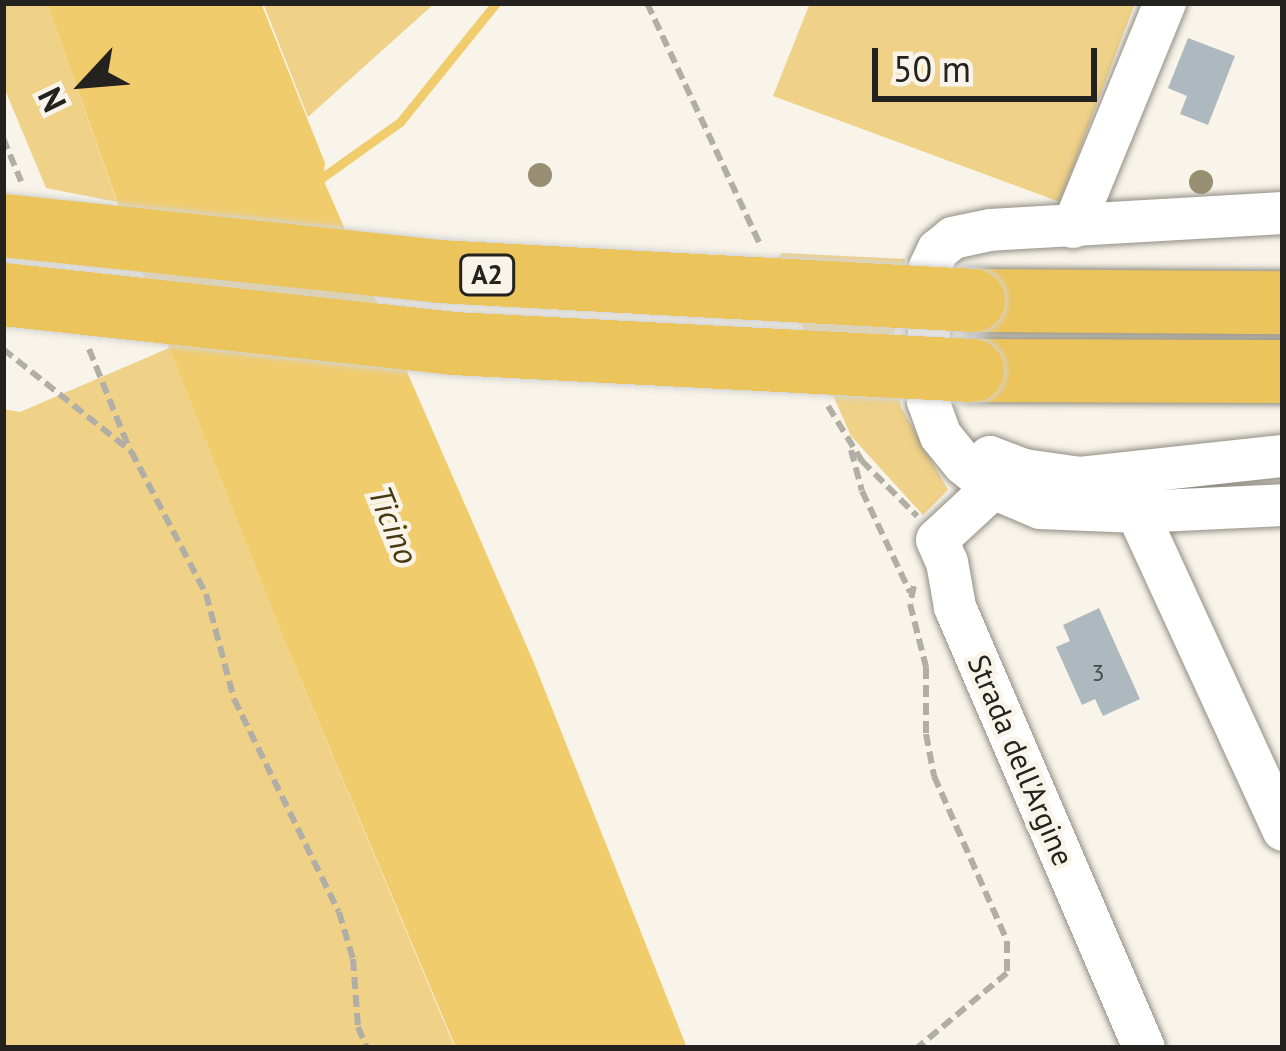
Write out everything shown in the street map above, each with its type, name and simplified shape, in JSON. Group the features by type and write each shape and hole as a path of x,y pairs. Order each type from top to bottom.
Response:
{"highway":[{"name":"A2","path":"3,225 438,271 973,300 1283,302"},
{"path":"3,294 453,343 972,370 1283,371"}],"street":[{"path":"1073,227 1165,3"},
{"path":"1283,213 963,234 944,244 933,258 928,401 941,436 983,480 1040,508 1137,512 1283,505"},
{"path":"937,540 983,480 990,457 1024,470 1080,478 1283,456"},
{"path":"1137,512 1283,830"},
{"name":"Strada dell'Argine","path":"937,540 947,562 955,608 1144,1048"}],"path":[{"path":"647,3 766,260"},
{"path":"3,350 131,451 196,573 234,699 339,912 352,958 358,1027 367,1048"},
{"path":"828,405 851,447 937,540 920,556 912,595"},
{"path":"851,447 862,491 912,595 926,667 926,734 934,776 1007,941 1007,973 917,1048"}],"shaded area":[{"path":"3,3 47,3 117,202 46,188 3,85"},
{"path":"263,3 435,3 308,117"},
{"path":"810,3 1135,3 1060,202 773,96"},
{"path":"782,253 905,259 891,355 901,407 948,490 923,515 851,436 779,274 775,261"},
{"path":"169,348 284,640 455,1048 3,1048 3,409 20,412"}],"water":[{"name":"Ticino","path":"47,3 261,3 325,163 323,179 534,663 687,1048 456,1048 284,640 169,348"}],"building":[{"path":"1188,38 1235,56 1208,125 1180,114 1187,96 1168,88"},
{"path":"1099,608 1140,699 1103,716 1095,699 1082,705 1056,647 1070,641 1063,625"}],"waterway":[{"path":"313,184 400,122 496,3"}]}
